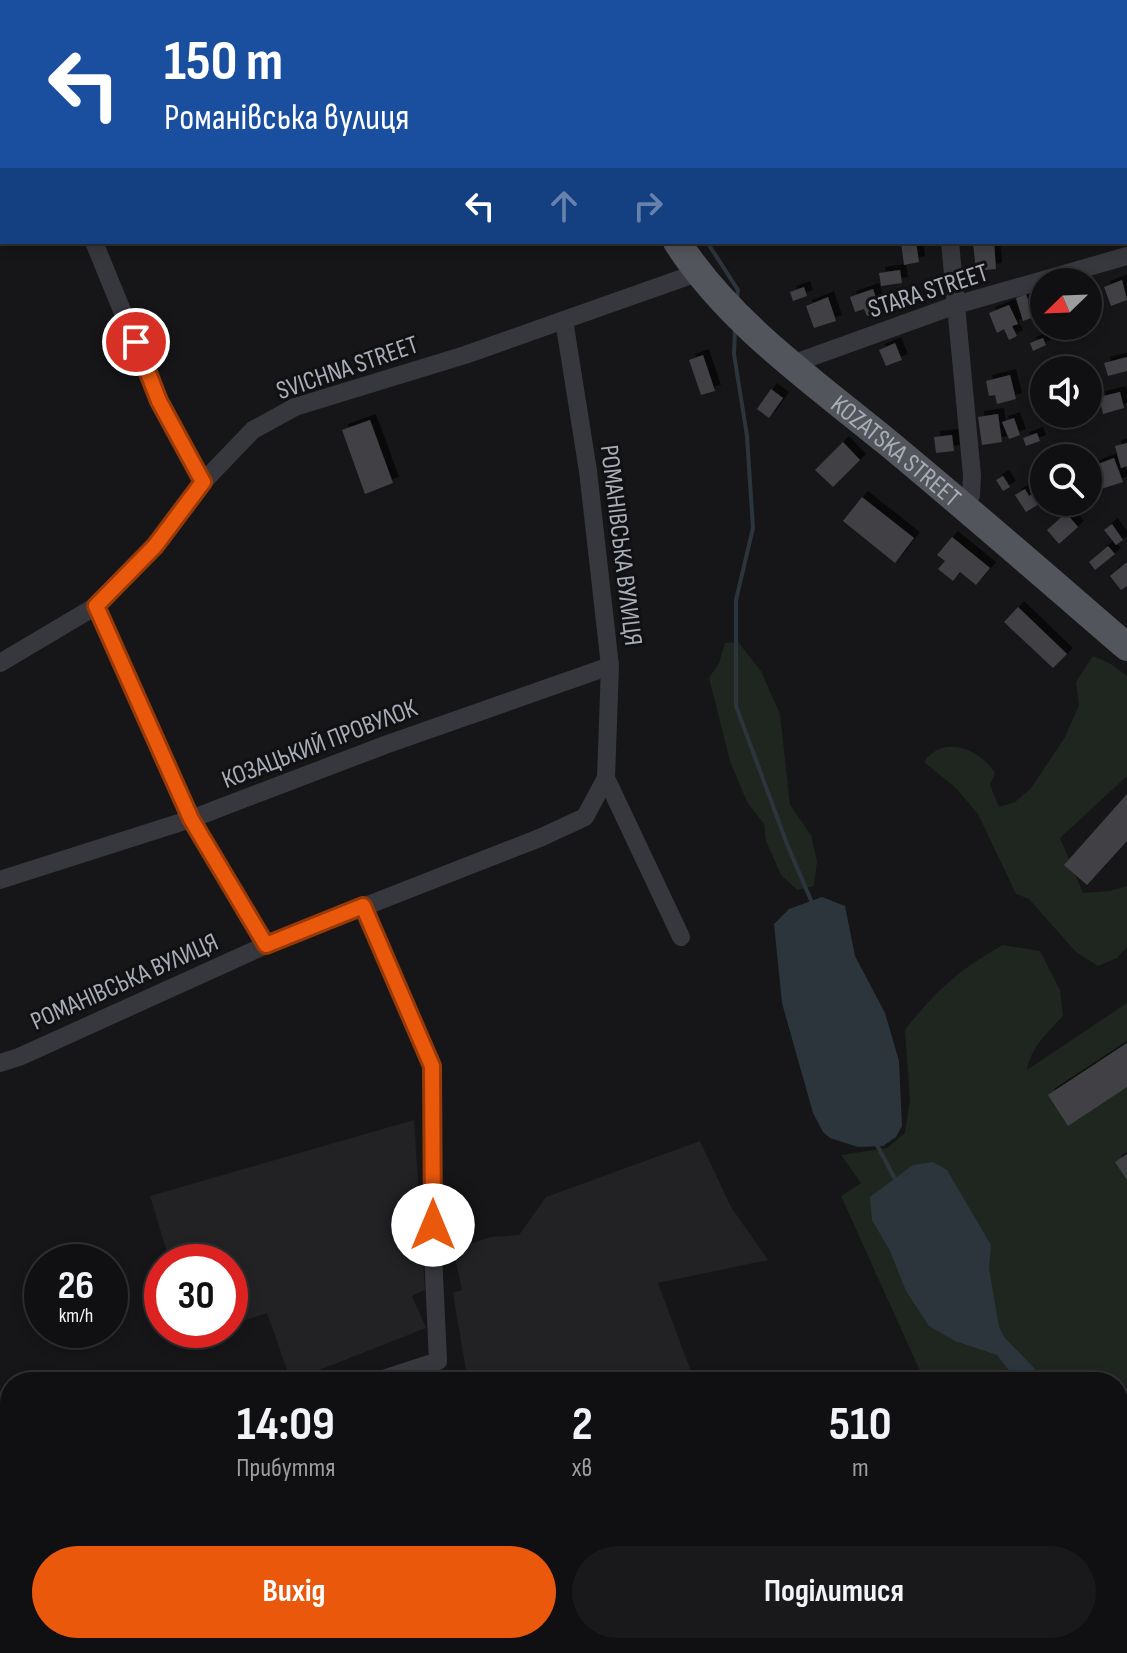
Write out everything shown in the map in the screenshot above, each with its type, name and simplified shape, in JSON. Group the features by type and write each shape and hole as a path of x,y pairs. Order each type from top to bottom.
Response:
{"main road":[{"name":"KOZATSKA STREET","path":"678,244 697,273 738,316 1127,647"}],"street":[{"path":"95,244 159,401 203,482"},
{"path":"950,244 972,475 971,495 964,506"},
{"name":"STARA STREET","path":"792,364 956,305 1127,256"},
{"name":"SVICHNA STREET","path":"3,656 96,606 155,546 203,482 253,430 295,407 465,355 697,273"},
{"name":"РОМАНІВСЬКА ВУЛИЦЯ","path":"0,1063 266,945 542,837 585,817 606,778 610,666 588,471 564,320"},
{"path":"96,606 191,819 266,945"},
{"name":"КОЗАЦЬКИЙ ПРОВУЛОК","path":"0,880 191,819 385,745 610,666"},
{"name":"РОМАНІВСЬКА ВУЛИЦЯ","path":"606,778 681,937"},
{"path":"363,906 432,1066 433,1253 438,1361 404,1372"}],"shaded area":[{"path":"738,642 761,671 780,714 790,805 811,835 817,861 814,886 797,890 781,875 766,841 764,824 747,802 730,761 709,678 719,663 725,643"},
{"path":"1093,656 1127,676 1127,776 1060,838 1083,893 1127,886 1127,947 1117,958 1098,966 1076,952 1029,899 1016,894 978,814 957,789 924,762 941,749 961,748 971,752 995,773 990,785 999,807 1015,802 1031,788 1065,737 1079,705 1076,682"},
{"path":"822,897 845,906 855,956 885,1013 899,1061 902,1126 896,1137 883,1146 858,1147 830,1138 823,1132 813,1113 782,1003 774,924 789,909"},
{"path":"1003,945 1040,951 1060,990 1063,1016 1036,1047 1027,1070 1127,1003 1127,1372 920,1372 841,1196 861,1183 841,1155 887,1148 905,1133 910,1100 905,1030 949,982"},
{"path":"414,1120 425,1290 412,1296 426,1328 314,1372 288,1372 267,1313 248,1319 248,1244 165,1244 150,1196"},
{"path":"700,1141 731,1207 768,1260 658,1283 691,1372 466,1372 453,1293 462,1290 453,1249 491,1237 519,1235 546,1197"},
{"path":"933,1162 947,1170 991,1245 989,1268 999,1327 1005,1338 1035,1369 1034,1372 1010,1372 997,1355 955,1341 929,1326 906,1291 890,1251 872,1220 870,1197 913,1165"}],"building":[{"path":"901,244 916,244 919,262 904,265"},
{"path":"973,244 994,244 996,269 976,271"},
{"path":"900,270 902,283 881,286 879,273"},
{"path":"1122,280 1127,300 1111,306 1104,287"},
{"path":"804,287 807,296 793,301 790,292"},
{"path":"873,289 878,304 872,306 875,314 867,316 864,309 855,312 850,297"},
{"path":"1026,294 1030,318 1023,321 1016,298"},
{"path":"828,297 836,321 814,328 806,306"},
{"path":"1009,305 1018,324 1012,326 1017,336 1009,340 1004,329 997,333 989,313"},
{"path":"1044,340 1046,345 1033,351 1030,343"},
{"path":"895,343 902,360 886,366 879,350"},
{"path":"703,355 715,391 701,395 689,360"},
{"path":"1127,357 1127,371 1108,376 1104,363"},
{"path":"1010,375 1016,399 997,404 995,395 989,396 986,381"},
{"path":"771,389 783,398 769,418 757,409"},
{"path":"1120,392 1124,408 1103,414 1102,396"},
{"path":"998,414 1002,442 982,445 978,417"},
{"path":"1014,418 1020,435 1009,439 1002,422"},
{"path":"370,420 393,483 365,494 342,430"},
{"path":"1037,433 1040,441 1026,446 1023,438"},
{"path":"952,435 954,451 936,453 934,437"},
{"path":"843,442 860,460 833,487 815,470"},
{"path":"1127,443 1127,466 1121,468 1115,446"},
{"path":"1114,458 1123,482 1102,489 1102,463"},
{"path":"1003,476 1010,487 1003,491 996,480"},
{"path":"1025,489 1030,495 1030,510 1026,512 1015,495"},
{"path":"862,497 914,538 895,563 843,521"},
{"path":"1063,516 1069,516 1078,527 1059,544 1047,530"},
{"path":"1112,524 1123,540 1116,545 1104,530"},
{"path":"952,537 990,568 976,585 960,572 953,581 938,569 945,561 937,555"},
{"path":"1108,546 1115,554 1095,570 1089,562"},
{"path":"1127,562 1127,586 1121,590 1110,576"},
{"path":"1018,607 1067,654 1053,668 1004,622"},
{"path":"1127,794 1127,841 1087,885 1064,865"},
{"path":"1127,1043 1127,1087 1068,1126 1048,1095"},
{"path":"1127,1154 1127,1180 1115,1162"}],"waterway":[{"path":"708,244 738,290 737,299"},
{"path":"735,327 734,354 747,436 753,528 736,600 736,706 813,905"},
{"path":"876,1143 896,1181"}],"route":[{"path":"136,342 159,401 203,482 155,546 96,606 191,819 266,945 363,906 432,1066 433,1225"}]}
